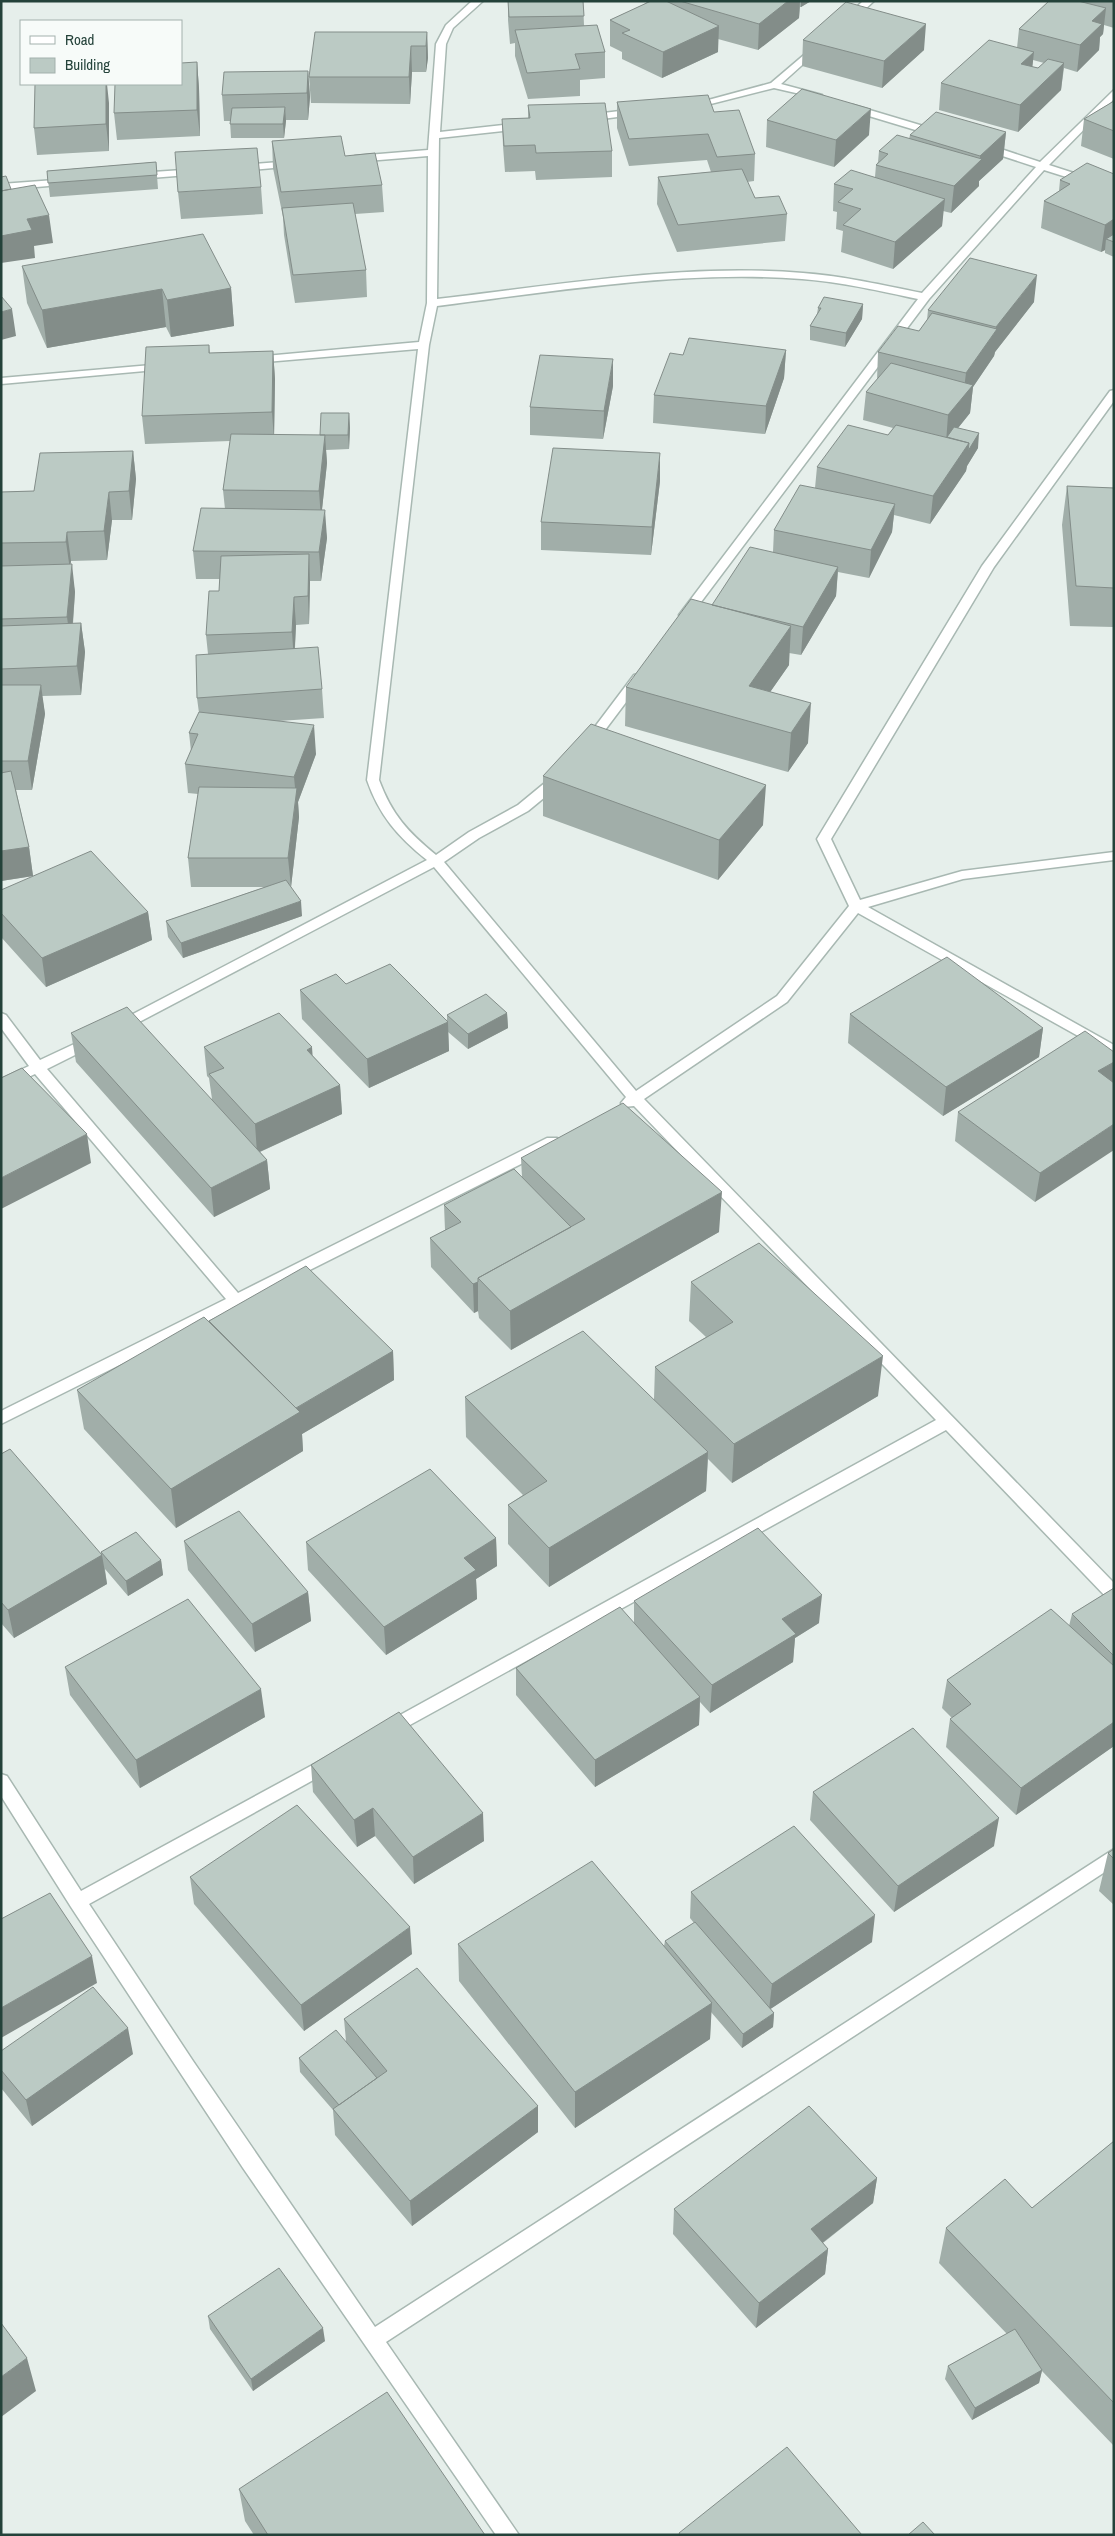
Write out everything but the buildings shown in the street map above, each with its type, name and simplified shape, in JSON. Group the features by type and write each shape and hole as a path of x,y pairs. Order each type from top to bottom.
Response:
{"street":[{"path":"478,1 449,27 441,44 433,153 432,303 424,345 373,780 381,806 402,835 436,861 636,1100 1114,1594"},
{"path":"840,27 869,1"},
{"path":"680,107 774,85 825,40"},
{"path":"774,85 829,100"},
{"path":"675,629 924,297 1043,165 1114,93"},
{"path":"846,106 948,137"},
{"path":"572,120 650,111"},
{"path":"434,136 532,125"},
{"path":"977,145 1114,188"},
{"path":"345,160 433,153"},
{"path":"227,169 306,163"},
{"path":"129,177 207,171"},
{"path":"1,187 80,181"},
{"path":"432,303 625,281 726,274 803,276 924,297"},
{"path":"238,361 424,345"},
{"path":"2,382 179,366"},
{"path":"1114,393 988,566 824,839 856,906 1114,1051"},
{"path":"580,755 645,668"},
{"path":"1,1085 39,1069 436,861 474,835 523,808 568,771"},
{"path":"618,1108 636,1100 782,999 856,906 962,875 1114,856"},
{"path":"1,1018 39,1069 237,1302"},
{"path":"1,1418 237,1302 565,1135"},
{"path":"373,1739 947,1422"},
{"path":"77,1902 347,1753"},
{"path":"1,1781 77,1902 372,2340 509,2535"},
{"path":"372,2340 1114,1856"}]}
